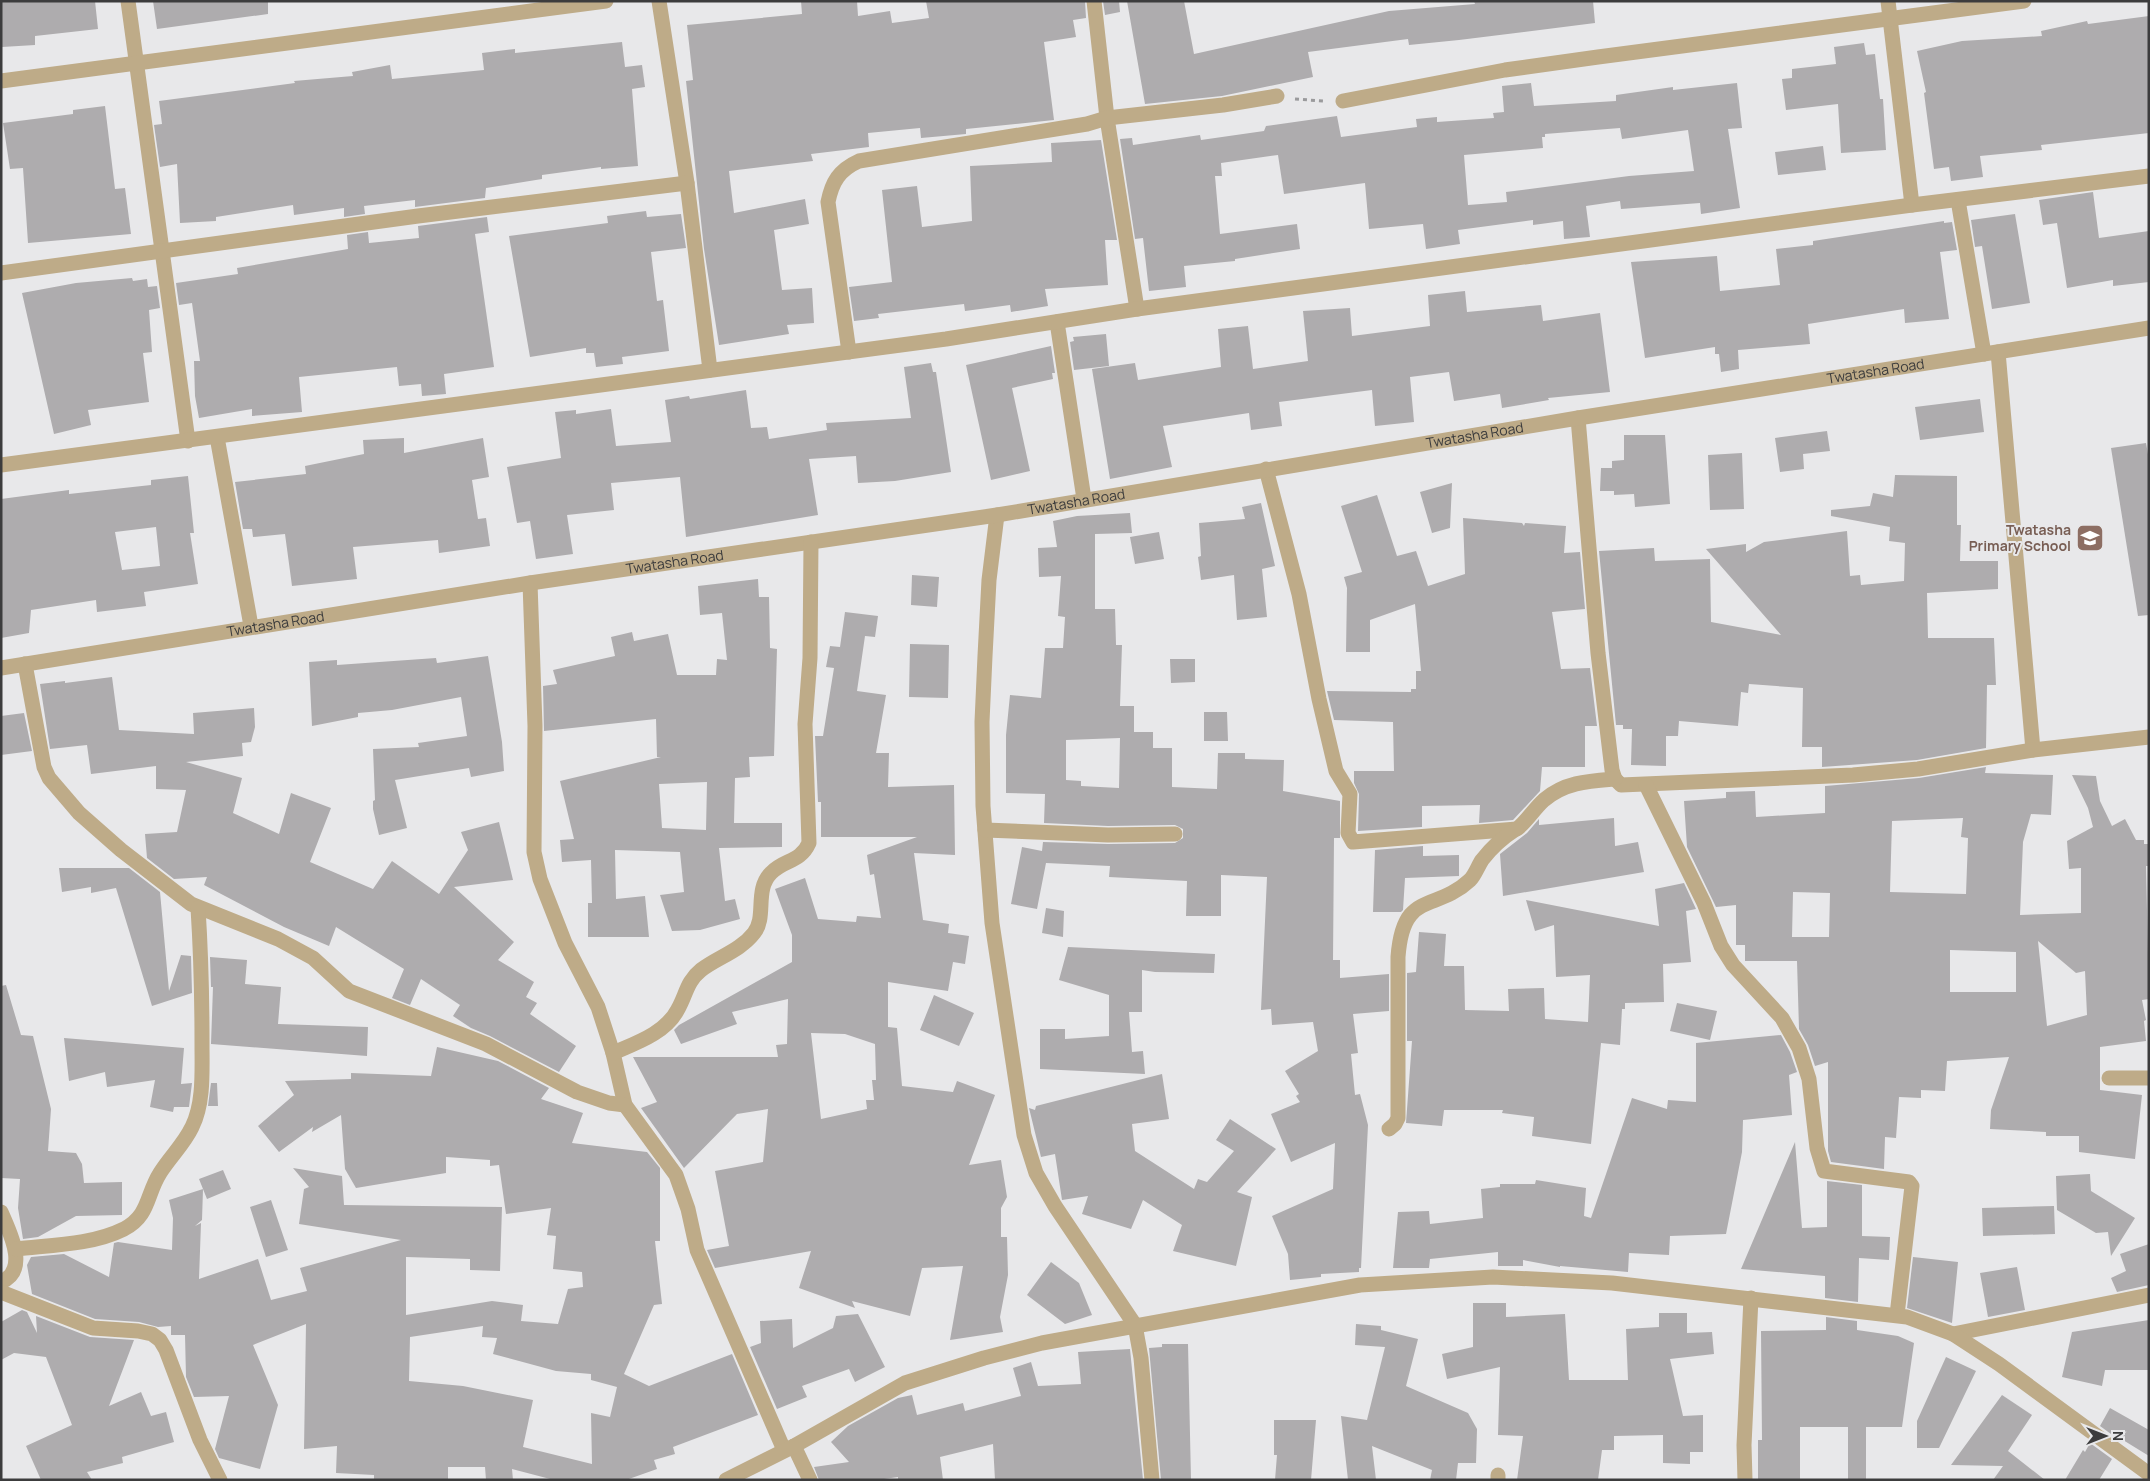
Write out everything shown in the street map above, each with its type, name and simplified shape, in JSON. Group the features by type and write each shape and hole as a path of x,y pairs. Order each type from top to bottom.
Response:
{"street":[{"path":"128,1 188,441"},
{"path":"1,81 606,1"},
{"path":"659,1 687,183 710,370"},
{"path":"1094,1 1107,118 1137,309"},
{"path":"1888,1 1912,205"},
{"path":"1343,100 1505,70 2024,1"},
{"path":"850,352 828,202 831,187 838,174 849,166 859,161 1088,124 1107,118 1222,105 1277,96"},
{"path":"1,465 850,352 1137,309 1912,205 2149,176"},
{"path":"1,273 418,216 687,183"},
{"path":"1958,200 1991,353 2033,750"},
{"path":"1057,322 1084,499"},
{"name":"Twatasha Road","path":"1,668 251,626 530,583 997,515 1578,418 2149,328"},
{"path":"1578,418 1598,653 1615,779 1621,785 1890,771 2033,750 2149,737"},
{"path":"217,437 251,626"},
{"path":"1266,469 1299,594 1336,771 1350,794 1348,832 1350,839 1354,842 1517,828"},
{"path":"997,515 989,580 982,722 985,830 992,923 1024,1135 1036,1173 1055,1206 1135,1325 1141,1358 1152,1480"},
{"path":"613,1053 653,1035 678,1010 686,986 700,971 740,947 755,932 761,905 761,888 772,872 804,854 809,843 805,724 810,658 811,542"},
{"path":"530,583 535,716 534,852 552,912 598,1008 613,1053 625,1105 676,1175 688,1209 697,1250 789,1448 810,1480"},
{"path":"25,664 44,767 49,778 79,813 121,850 198,908 278,939 312,958 349,991 486,1044 577,1092 609,1103 625,1105"},
{"path":"1389,1129 1398,1118 1398,957 1404,925 1412,912 1471,879 1498,841 1517,828 1545,799 1561,788 1580,781 1615,779"},
{"path":"1646,785 1704,903 1721,946 1733,965 1782,1018 1799,1048 1809,1078 1817,1148 1824,1171 1909,1182 1912,1186 1896,1315"},
{"path":"985,830 1108,835 1175,834"},
{"path":"16,1249 104,1237 135,1222 144,1212 160,1174 192,1127 199,1104 202,1060 202,977 198,908"},
{"path":"2109,1078 2149,1078"},
{"path":"1,1212 16,1249 13,1271 1,1282"},
{"path":"726,1480 789,1448 905,1383 984,1358 1042,1343 1327,1290 1425,1279 1493,1277 1612,1283 1907,1316 1953,1334 1999,1364 2149,1474"},
{"path":"1,1292 94,1328 138,1330 152,1334 160,1340 166,1350 200,1440 220,1480"},
{"path":"1953,1334 2149,1294"},
{"path":"1745,1480 1744,1445 1751,1298"}],"path":[{"path":"1277,96 1295,99 1343,100"}],"building":[{"path":"1,1 95,1 98,29 35,36 35,45 2,47"},
{"path":"153,1 268,1 268,14 157,29"},
{"path":"801,1 857,1 858,16 890,11 892,23 929,18 926,1 1085,1 1086,18 1073,20 1076,37 1044,42 1054,120 966,129 966,134 921,138 920,128 868,133 869,147 811,154 813,161 729,171 734,213 805,199 809,224 774,230 782,290 812,288 814,323 787,325 789,334 719,345 704,249 686,81 693,80 687,25 802,14"},
{"path":"1103,1 1119,1 1120,12 1105,15"},
{"path":"1127,1 1184,1 1194,54 1389,11 1475,4 1474,1 1593,1 1595,23 1459,40 1409,45 1408,39 1308,52 1313,77 1222,96 1145,104"},
{"path":"2149,16 2149,133 2041,145 2042,150 1980,156 1983,177 1951,181 1949,167 1934,169 1924,93 1926,92 1917,51 1962,41 2042,36 2041,31 2087,21 2088,24"},
{"path":"622,42 625,67 642,65 645,87 632,89 638,166 601,169 601,167 542,175 542,179 486,188 485,198 415,207 415,200 364,206 365,214 344,217 344,208 294,215 293,205 216,217 216,221 180,223 177,164 160,167 154,125 162,124 159,101 295,83 294,81 353,76 352,72 390,65 392,79 484,70 482,53 515,49 515,53"},
{"path":"1864,43 1866,55 1875,54 1880,99 1883,99 1886,150 1841,153 1838,104 1786,110 1782,79 1792,78 1792,69 1836,64 1834,47"},
{"path":"1531,83 1534,106 1616,101 1616,95 1673,87 1673,90 1737,83 1742,128 1728,129 1740,208 1701,214 1700,203 1621,209 1620,201 1586,206 1590,237 1564,239 1563,221 1533,225 1533,220 1458,230 1460,244 1426,249 1423,224 1369,229 1365,183 1284,194 1278,155 1221,163 1222,176 1215,176 1220,234 1297,224 1300,249 1235,259 1235,261 1184,266 1186,287 1149,291 1143,238 1135,239 1120,139 1132,138 1133,145 1200,135 1201,140 1264,131 1266,126 1337,116 1341,137 1417,127 1416,119 1437,117 1437,122 1494,118 1493,113 1504,112 1502,86","holes":["1620,128 1622,139 1688,130 1694,171 1629,176 1506,192 1507,202 1468,205 1464,155 1543,148 1542,137 1545,137 1545,134"]},
{"path":"105,106 115,189 125,188 131,234 28,243 23,168 10,169 3,123 73,114 73,110"},
{"path":"1101,140 1117,240 1105,240 1108,285 1045,289 1048,306 1011,312 1010,305 965,311 964,304 878,314 879,318 854,321 849,287 892,282 882,190 917,186 922,227 972,221 970,166 1052,162 1051,143"},
{"path":"1823,146 1826,170 1778,175 1775,152"},
{"path":"2093,192 2099,238 2149,231 2149,282 2113,286 2113,280 2067,288 2057,223 2043,225 2039,200"},
{"path":"646,211 647,217 681,214 686,248 651,252 657,301 663,300 669,351 622,357 623,364 596,367 594,353 586,353 586,348 530,357 509,236 608,223 607,216"},
{"path":"2015,214 2030,303 1992,309 1982,246 1975,247 1971,220"},
{"path":"487,217 489,232 475,234 494,367 444,374 446,394 422,396 421,384 399,386 397,367 299,377 302,412 252,416 252,409 199,418 195,396 194,361 200,361 192,303 179,305 176,283 238,274 237,268 348,249 347,235 368,232 369,243 419,238 418,226"},
{"path":"1944,221 1944,223 1952,222 1957,250 1940,252 1949,319 1905,323 1904,309 1808,324 1810,344 1738,350 1739,369 1721,372 1719,354 1715,354 1715,347 1645,358 1631,262 1717,256 1720,291 1780,285 1776,249 1813,245 1813,241"},
{"path":"132,278 133,281 147,279 148,287 157,286 160,308 149,310 152,352 143,353 149,402 88,410 91,425 54,434 22,293 76,283"},
{"path":"1465,291 1467,312 1541,305 1543,321 1600,313 1610,392 1548,398 1549,400 1502,408 1500,394 1454,401 1449,372 1410,377 1414,422 1375,426 1372,390 1279,402 1282,426 1251,430 1249,413 1163,426 1172,467 1110,479 1092,369 1135,363 1138,380 1221,367 1218,329 1248,326 1253,369 1308,361 1303,311 1350,308 1352,336 1430,326 1428,295"},
{"path":"1106,334 1109,366 1074,370 1070,342 1074,341 1073,337"},
{"path":"1051,346 1055,373 1052,373 1053,379 1012,388 1030,471 991,480 966,365"},
{"path":"931,363 933,372 936,372 951,472 895,481 858,483 856,456 809,459 818,515 686,537 680,477 611,483 614,510 567,515 573,554 536,559 530,521 517,523 507,467 561,458 555,412 576,410 576,414 611,409 616,446 671,442 665,400 689,396 690,399 746,390 751,428 767,427 769,439 827,430 826,423 911,418 904,367"},
{"path":"1980,399 1984,432 1920,440 1915,407"},
{"path":"1827,431 1830,451 1803,454 1804,469 1780,472 1775,438"},
{"path":"1624,435 1665,435 1670,504 1635,507 1634,494 1614,495 1614,491 1600,491 1601,468 1612,468 1612,461 1624,460"},
{"path":"404,438 404,453 483,438 489,477 472,480 478,519 486,518 490,546 439,553 438,540 353,547 357,579 292,586 285,534 253,537 252,529 243,529 235,482 306,474 305,466 364,454 363,440"},
{"path":"2146,443 2149,460 2149,615 2138,616 2111,448"},
{"path":"1742,453 1744,509 1710,510 1708,455"},
{"path":"1895,475 1957,476 1957,525 1961,525 1960,561 1998,561 1998,589 1927,593 1928,638 1994,638 1996,685 1987,685 1986,748 1917,760 1822,767 1822,747 1802,747 1803,688 1749,684 1748,693 1741,692 1738,726 1679,721 1678,736 1666,736 1666,766 1631,765 1632,729 1623,729 1623,725 1616,725 1599,551 1654,548 1655,561 1710,559 1711,622 1781,635 1706,549 1746,544 1746,552 1764,542 1847,531 1850,576 1860,575 1861,585 1904,581 1905,543 1889,541 1890,527 1831,516 1831,510 1870,506 1873,493 1893,497"},
{"path":"188,476 194,533 190,533 198,584 144,592 146,606 97,612 96,600 31,610 29,633 1,638 1,499 69,490 69,494 151,485 151,480","holes":["156,527 160,566 122,570 115,532"]},
{"path":"1452,483 1450,528 1432,533 1420,492"},
{"path":"1377,495 1397,556 1416,551 1428,586 1465,574 1463,518 1522,523 1524,526 1525,523 1566,526 1564,553 1580,552 1585,609 1552,612 1561,669 1590,668 1597,726 1585,726 1585,767 1542,767 1540,791 1513,820 1479,823 1480,805 1422,806 1422,827 1358,831 1359,794 1354,783 1354,771 1394,771 1393,722 1334,720 1327,691 1411,692 1411,689 1416,689 1416,671 1421,671 1415,604 1370,620 1370,652 1346,652 1347,588 1344,577 1362,572 1341,506"},
{"path":"1261,503 1275,566 1262,569 1267,617 1237,620 1234,575 1201,580 1198,557 1201,556 1199,523 1245,519 1242,507"},
{"path":"1130,513 1132,533 1095,534 1095,609 1115,609 1116,645 1122,645 1120,706 1134,706 1134,732 1153,732 1153,748 1172,748 1172,787 1217,789 1218,753 1245,753 1245,759 1284,760 1283,791 1340,801 1340,838 1334,838 1333,960 1340,960 1340,978 1389,974 1389,1011 1353,1014 1358,1053 1351,1054 1355,1095 1360,1094 1368,1125 1361,1268 1359,1268 1359,1272 1321,1274 1321,1277 1290,1280 1288,1254 1272,1216 1333,1189 1335,1143 1291,1162 1271,1114 1300,1102 1296,1096 1299,1094 1285,1071 1318,1051 1313,1022 1272,1025 1271,1009 1261,1010 1267,877 1221,875 1221,916 1186,916 1187,881 1109,877 1110,866 1046,863 1037,909 1011,904 1022,847 1042,851 1043,842 1108,844 1175,843 1183,838 1183,829 1175,825 1108,826 1044,823 1045,794 1006,793 1006,735 1010,695 1041,698 1045,648 1063,648 1065,617 1058,616 1061,576 1039,577 1038,548 1057,547 1053,521 1077,516","holes":["1120,738 1119,788 1081,786 1081,781 1066,780 1066,740"]},
{"path":"1159,532 1164,559 1135,564 1130,537"},
{"path":"912,575 939,577 937,607 911,605"},
{"path":"758,579 759,597 769,597 770,648 777,649 774,756 749,757 750,777 735,778 734,823 782,823 782,847 719,848 725,901 735,899 740,919 700,930 672,931 660,895 684,892 680,852 615,850 616,899 645,896 649,937 588,937 588,903 592,903 591,860 562,862 560,840 574,839 560,781 661,757 657,757 656,719 544,731 543,686 557,684 553,670 615,656 611,637 632,632 634,641 668,634 677,675 716,675 717,659 727,660 722,613 700,615 698,586","holes":["707,782 706,830 662,828 659,784"]},
{"path":"845,612 878,616 875,637 865,636 857,691 886,695 876,753 889,753 888,787 954,785 955,855 914,853 923,920 949,924 948,933 969,936 965,964 953,962 948,991 888,982 888,1027 897,1028 902,1086 953,1092 957,1081 995,1095 969,1165 1001,1160 1007,1197 1001,1208 1001,1237 1007,1237 1008,1275 1000,1317 1003,1332 950,1340 963,1266 922,1268 910,1316 852,1301 855,1308 799,1288 811,1251 715,1268 707,1250 729,1246 715,1171 763,1162 768,1109 737,1114 684,1168 641,1108 657,1102 633,1057 778,1057 776,1045 787,1044 788,999 732,1012 737,1024 681,1044 674,1030 679,1025 792,962 792,935 775,889 805,878 818,919 856,922 857,916 881,918 874,874 870,875 867,855 917,837 821,837 821,802 818,802 815,736 823,736 834,668 826,667 830,646 840,647","holes":["811,1033 845,1034 875,1044 876,1080 872,1080 874,1100 866,1100 867,1109 821,1119"]},
{"path":"910,644 949,645 948,698 909,697"},
{"path":"488,656 502,742 504,771 471,777 469,768 395,780 407,828 379,835 373,809 373,801 375,800 373,749 419,747 418,743 467,736 461,697 392,710 358,713 358,717 312,726 309,662 337,660 337,665 436,658 437,663"},
{"path":"1170,659 1195,659 1195,682 1171,683"},
{"path":"112,677 119,730 194,734 193,713 254,708 255,727 251,742 242,743 243,756 186,762 242,778 233,813 279,834 291,793 331,808 310,862 373,889 392,861 439,894 468,850 461,832 499,822 513,880 454,887 514,942 498,960 534,982 526,997 537,1003 530,1014 576,1046 559,1072 471,1028 453,1016 460,1005 421,979 410,1005 392,998 404,969 336,927 329,946 284,927 204,885 207,877 174,879 147,858 145,834 177,832 186,790 156,789 156,766 91,774 87,745 50,749 40,684"},
{"path":"1204,712 1227,712 1228,741 1204,741"},
{"path":"24,713 32,751 1,755 1,716"},
{"path":"1986,767 1985,773 2053,775 2051,815 2031,814 2023,842 2020,915 2081,913 2081,868 2069,869 2067,841 2093,827 2088,808 2072,775 2096,776 2100,801 2112,826 2125,819 2136,840 2144,840 2144,844 2149,844 2149,866 2146,866 2149,999 2142,1000 2146,1020 2144,1021 2146,1041 2100,1047 2100,1090 2142,1095 2135,1159 2079,1152 2079,1136 2046,1136 2046,1132 1990,1129 1991,1110 2009,1057 1947,1061 1945,1091 1921,1090 1921,1098 1899,1097 1896,1138 1885,1137 1884,1169 1831,1162 1828,1151 1828,1062 1815,1066 1808,1045 1799,1029 1797,961 1745,961 1745,945 1736,945 1736,905 1716,907 1687,847 1684,801 1726,798 1726,792 1755,791 1756,817 1825,813 1825,786 1919,778","holes":["1963,818 1961,837 1968,838 1966,894 1890,892 1892,821","1793,892 1830,893 1829,937 1792,937","2038,941 2076,973 2085,971 2087,1015 2047,1026","1950,950 2016,952 2016,992 1950,992"]},
{"path":"1614,818 1615,846 1638,842 1644,872 1503,896 1500,854 1527,833 1539,819 1539,825"},
{"path":"1423,846 1423,856 1459,855 1459,876 1405,878 1403,910 1401,912 1373,912 1375,850"},
{"path":"59,868 129,868 160,892 169,991 181,955 191,956 192,993 152,1006 116,888 91,893 91,887 62,892"},
{"path":"1684,883 1696,909 1686,911 1691,962 1663,964 1664,1002 1625,1003 1625,1009 1622,1009 1620,1045 1601,1043 1591,1144 1532,1136 1534,1117 1502,1113 1503,1110 1444,1110 1442,1126 1406,1123 1412,1041 1407,1041 1407,973 1416,972 1419,932 1446,934 1444,966 1464,966 1465,1010 1509,1011 1508,989 1544,988 1545,1019 1588,1022 1590,975 1556,977 1554,925 1535,931 1526,900 1659,926 1655,889"},
{"path":"1046,908 1064,911 1063,937 1042,933"},
{"path":"1068,947 1215,954 1214,973 1142,970 1142,1012 1129,1012 1132,1052 1143,1051 1145,1074 1040,1069 1040,1029 1065,1029 1065,1039 1109,1036 1109,995 1059,980"},
{"path":"210,957 247,960 245,984 281,987 278,1024 368,1027 367,1056 211,1044 213,987 211,987"},
{"path":"6,985 21,1035 33,1036 51,1109 48,1151 76,1153 82,1164 84,1183 122,1182 122,1215 76,1216 38,1237 23,1239 18,1208 20,1179 1,1178 1,986"},
{"path":"934,995 974,1013 959,1046 920,1030"},
{"path":"1677,1003 1717,1011 1710,1040 1670,1031"},
{"path":"1781,1035 1790,1052 1797,1072 1789,1075 1792,1115 1743,1120 1742,1152 1726,1234 1670,1236 1669,1255 1629,1253 1628,1272 1560,1267 1523,1260 1523,1266 1498,1266 1498,1252 1430,1259 1429,1268 1393,1268 1398,1212 1429,1211 1430,1224 1483,1218 1481,1189 1500,1187 1500,1184 1535,1184 1536,1180 1586,1188 1584,1216 1591,1218 1632,1098 1667,1109 1668,1100 1696,1102 1696,1043"},
{"path":"64,1038 184,1048 181,1084 192,1083 189,1107 174,1107 173,1112 150,1107 155,1080 107,1087 105,1072 69,1081"},
{"path":"437,1047 498,1061 549,1088 541,1099 583,1113 572,1143 647,1152 660,1168 660,1241 655,1241 662,1304 654,1305 624,1374 649,1386 732,1354 758,1415 673,1447 675,1454 654,1460 657,1469 626,1480 554,1480 512,1469 513,1480 486,1480 485,1467 448,1467 448,1480 374,1480 374,1475 336,1473 337,1446 304,1449 306,1324 253,1345 278,1405 260,1469 219,1458 215,1449 229,1396 194,1397 186,1377 185,1335 171,1335 171,1326 158,1327 139,1322 95,1319 32,1294 27,1265 31,1257 64,1254 109,1277 114,1243 172,1250 173,1218 169,1200 203,1189 202,1220 195,1226 201,1223 199,1279 258,1259 271,1300 307,1291 300,1268 401,1240 299,1224 304,1189 309,1187 293,1168 342,1176 344,1205 502,1207 500,1271 470,1270 470,1259 406,1257 406,1315 492,1301 523,1305 521,1321 558,1324 568,1289 583,1287 582,1272 553,1269 556,1236 547,1235 551,1208 506,1214 499,1165 490,1166 490,1160 446,1157 446,1173 356,1188 345,1169 341,1115 312,1132 313,1127 279,1152 258,1126 294,1095 285,1081 351,1079 351,1073 431,1076","holes":["483,1326 482,1337 497,1338 493,1354 556,1371 591,1374 591,1380 617,1387 610,1417 591,1413 592,1464 523,1447 533,1400 463,1386 409,1381 410,1337"]},
{"path":"1162,1074 1169,1119 1132,1124 1135,1151 1194,1189 1198,1179 1207,1182 1234,1151 1216,1140 1230,1119 1276,1149 1237,1192 1252,1197 1236,1266 1173,1251 1182,1225 1143,1200 1131,1229 1082,1214 1088,1196 1062,1200 1055,1154 1041,1157 1029,1108 1035,1110 1036,1106"},
{"path":"211,1083 217,1083 218,1106 208,1106"},
{"path":"1795,1142 1802,1228 1827,1227 1827,1181 1862,1185 1862,1236 1890,1237 1889,1260 1859,1258 1858,1302 1825,1298 1825,1276 1741,1269"},
{"path":"223,1170 231,1189 207,1199 199,1179"},
{"path":"2090,1174 2091,1191 2135,1218 2111,1256 2108,1232 2096,1233 2057,1210 2056,1176"},
{"path":"271,1200 288,1250 266,1257 250,1207"},
{"path":"2054,1206 2055,1234 1983,1236 1982,1208"},
{"path":"2149,1244 2149,1285 2117,1292 2111,1278 2126,1271 2120,1254"},
{"path":"1913,1257 1958,1262 1952,1323 1907,1308"},
{"path":"1051,1262 1079,1283 1092,1315 1065,1324 1027,1295"},
{"path":"2017,1267 2025,1310 1988,1317 1980,1273"},
{"path":"1473,1303 1506,1303 1506,1317 1565,1314 1569,1380 1628,1380 1626,1329 1659,1327 1659,1313 1687,1313 1687,1333 1712,1332 1714,1354 1670,1359 1683,1416 1703,1415 1703,1452 1690,1452 1690,1464 1663,1463 1663,1435 1614,1436 1614,1450 1602,1450 1598,1480 1517,1480 1523,1436 1498,1435 1500,1367 1447,1379 1442,1354 1473,1347"},
{"path":"22,1310 27,1312 37,1333 36,1316 90,1337 134,1340 109,1406 141,1392 151,1416 166,1412 174,1442 122,1457 123,1463 87,1472 92,1480 41,1480 26,1446 72,1425 46,1357 14,1353 1,1360 1,1322"},
{"path":"858,1314 885,1367 855,1382 849,1369 802,1386 807,1397 777,1409 750,1347 761,1343 760,1321 792,1319 793,1348 833,1328 836,1316"},
{"path":"1826,1317 1857,1321 1857,1330 1898,1336 1914,1343 1902,1427 1866,1427 1866,1480 1848,1480 1848,1427 1800,1427 1800,1480 1758,1480 1758,1440 1762,1440 1761,1331 1826,1330"},
{"path":"2149,1320 2149,1370 2105,1370 2102,1386 2062,1377 2072,1332"},
{"path":"1356,1324 1381,1326 1381,1330 1418,1339 1406,1386 1468,1413 1477,1429 1476,1463 1458,1463 1456,1480 1430,1480 1432,1470 1372,1446 1376,1480 1348,1480 1341,1416 1367,1420 1385,1347 1355,1345"},
{"path":"1162,1344 1188,1344 1191,1480 1161,1480 1149,1348 1162,1347"},
{"path":"1130,1349 1143,1480 995,1480 993,1444 940,1457 943,1480 898,1480 898,1477 877,1480 819,1480 814,1467 849,1462 831,1442 848,1426 898,1398 912,1395 917,1415 963,1403 965,1411 1021,1396 1013,1368 1031,1362 1038,1386 1081,1384 1078,1352"},
{"path":"1946,1357 1976,1371 1939,1448 1917,1448 1917,1421"},
{"path":"2002,1395 2032,1415 2008,1451 2045,1480 1993,1480 2003,1466 1951,1465"},
{"path":"2110,1408 2149,1430 2149,1456 2123,1440 2122,1442 2100,1426"},
{"path":"1274,1420 1316,1420 1311,1480 1275,1480 1277,1455 1274,1455"},
{"path":"2090,1443 2112,1459 2099,1480 2065,1480 2083,1450 2085,1452"}],"place":[{"name":"Twatasha Primary School","path":"2090,538"}]}
